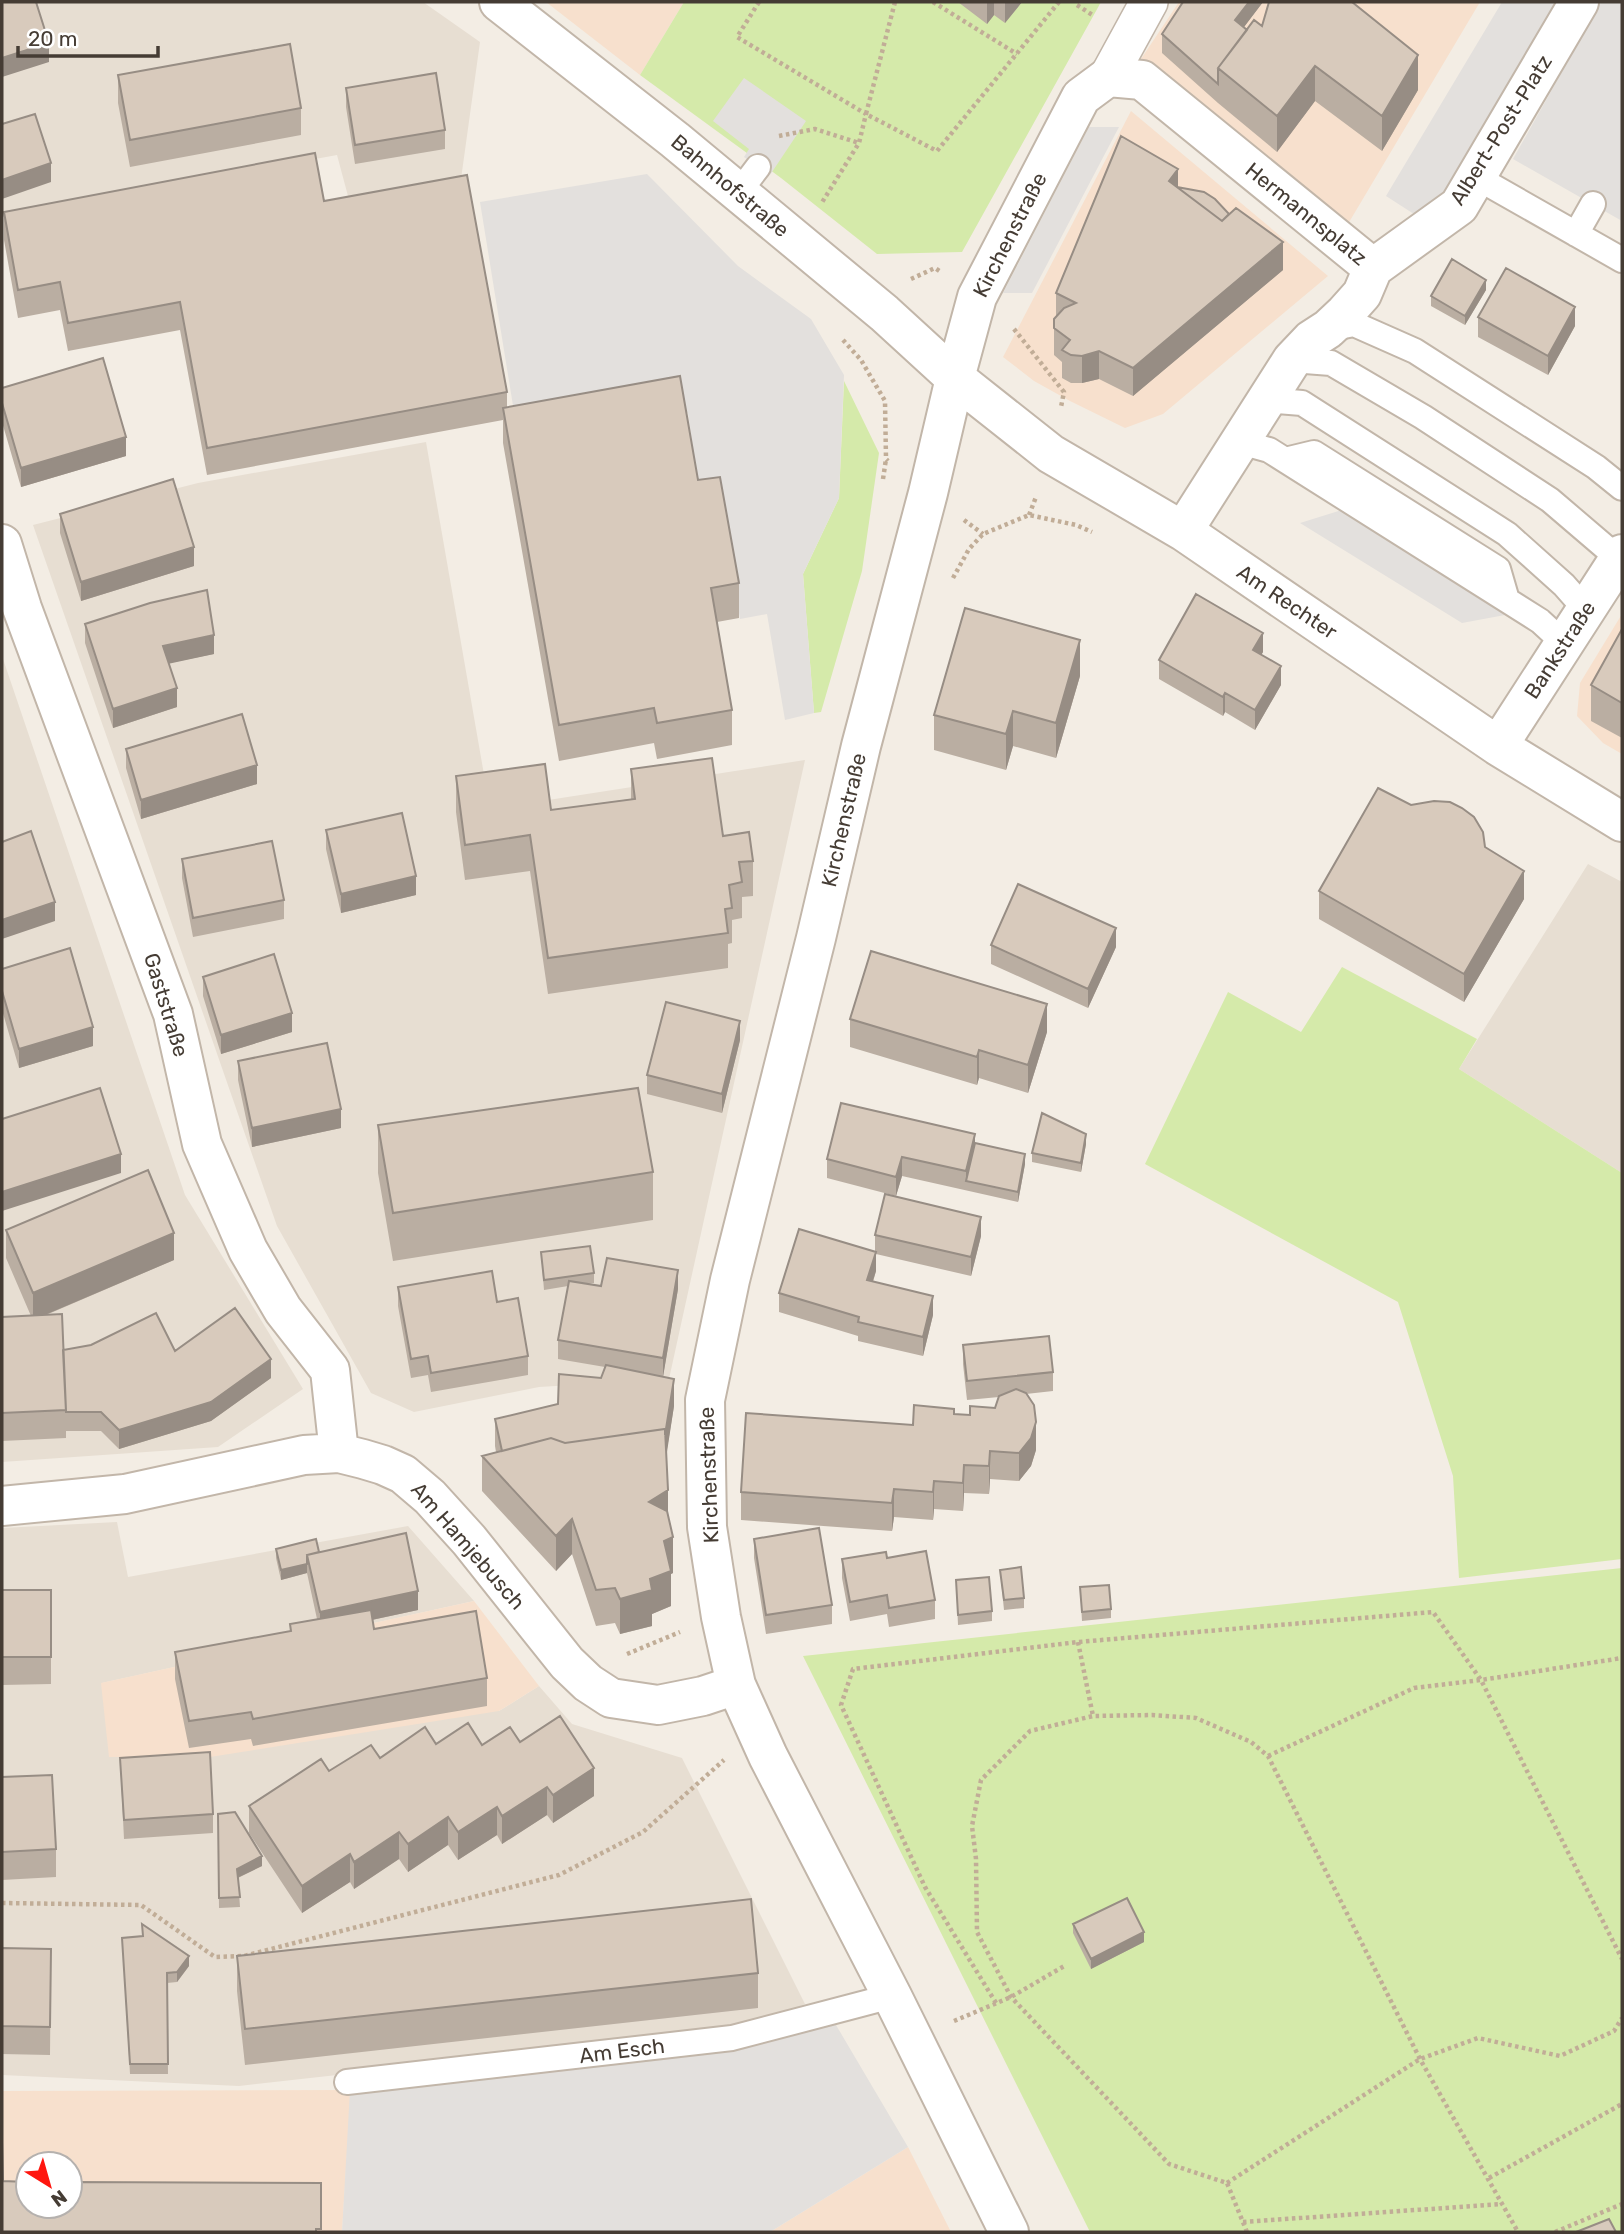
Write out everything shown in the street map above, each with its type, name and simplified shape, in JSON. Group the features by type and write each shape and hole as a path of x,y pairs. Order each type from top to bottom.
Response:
{"street":[{"name":"Bahnhofstraße","path":"499,2 596,76 748,179 884,313 955,378"},
{"name":"Kirchenstraße","path":"736,1685 721,1617 707,1527 705,1400 730,1280 861,746 978,296 1081,97 1108,77 1149,2"},
{"name":"Albert-Post-Platz","path":"1373,268 1459,206 1579,2"},
{"name":"Hermannsplatz","path":"1108,77 1142,80 1373,268 1362,293 1328,329 1311,340 1292,360 1183,531"},
{"name":"Am Rechter","path":"955,378 1051,454 1183,531 1497,746 1622,822"},
{"name":"Gaststraße","path":"2,544 12,611 173,1014 202,1144 248,1250 283,1310 330,1370 339,1453"},
{"name":"Bankstraße","path":"1497,746 1621,556"},
{"name":"Am Hamjebusch","path":"2,1506 125,1494 304,1455 339,1453 383,1465 403,1474 430,1497 469,1540 567,1663 587,1683 611,1698 637,1704 658,1705 703,1696 736,1685"},
{"path":"736,1685 768,1756 892,1996 1009,2232"}],"lane":[{"path":"1476,177 1622,260"},
{"path":"1576,234 1593,204"},
{"path":"1328,329 1354,324 1415,351 1596,467 1622,488"},
{"path":"1292,360 1331,363 1423,417 1550,500 1621,556"},
{"path":"1265,400 1302,403 1507,534 1564,585 1586,610"},
{"path":"1240,442 1269,450 1507,600 1539,621 1565,644"},
{"name":"Am Esch","path":"347,2082 732,2038 892,1996"}],"path":[{"path":"759,2 737,37 866,114 937,151 1059,2"},
{"path":"815,213 859,143 895,2"},
{"path":"933,2 1017,54"},
{"path":"1073,2 1077,5 1079,2"},
{"path":"779,136 815,128 859,143"},
{"path":"983,534 1029,516"},
{"path":"996,2003 925,1887 841,1705 853,1669 1078,1642 1433,1612 1481,1681 1622,1959"},
{"path":"1078,1642 1093,1716"},
{"path":"1268,1756 1414,1688 1481,1681 1622,1658"},
{"path":"1227,2183 1169,2164 1011,1997 977,1932 976,1859 972,1826 981,1780 1030,1731 1093,1716 1153,1715 1196,1718 1251,1742 1268,1756 1420,2059 1518,2232"},
{"path":"2,1903 141,1905 215,1957 244,1956 559,1875 643,1832 727,1758"},
{"path":"947,2024 1011,1997 1066,1965"},
{"path":"1227,2183 1420,2059 1478,2038 1560,2056 1614,2031 1622,2018"},
{"path":"1489,2178 1622,2104"},
{"path":"1227,2183 1247,2232"},
{"path":"1242,2222 1502,2204"},
{"path":"1555,2232 1622,2204"}],"shaded area":[{"path":"2,2 423,2 480,42 461,179 348,196 337,155 2,217"},
{"path":"546,2 684,2 640,75"},
{"path":"1179,2 1480,2 1345,229 1141,59"},
{"path":"1502,2 1556,2 1441,199 1417,216 1386,196"},
{"path":"1601,2 1622,2 1622,221 1513,159"},
{"path":"744,78 806,121 770,175 744,157 749,149 713,121"},
{"path":"1131,111 1328,276 1163,414 1125,428 1034,381 1003,357"},
{"path":"1089,127 1119,127 1032,293 1003,293"},
{"path":"647,174 738,266 811,319 844,375 839,498 803,574 814,713 785,720 767,614 740,619 722,507 701,509 688,413 629,387 515,418 480,202"},
{"path":"426,442 490,809 805,760 669,1379 539,1387 414,1412 371,1393 277,1226 33,525 198,483"},
{"path":"1345,509 1505,615 1462,623 1300,523"},
{"path":"1622,614 1622,754 1603,743 1577,716 1580,683"},
{"path":"2,656 185,1195 303,1389 218,1447 2,1462"},
{"path":"1588,864 1622,882 1622,1173 1459,1069"},
{"path":"117,1522 128,1577 408,1526 474,1601 102,1683 499,1711 539,1686 572,1724 682,1758 805,2004 741,2030 239,2086 2,2075 2,1528"},
{"path":"474,1601 539,1686 499,1711 210,1757 109,1757 101,1683"},
{"path":"836,2025 908,2147 770,2232 342,2232 350,2090 580,2069"},
{"path":"351,2090 342,2232 2,2232 2,2091"},
{"path":"908,2147 951,2232 770,2232"}],"green space":[{"path":"684,2 1101,2 962,252 877,254 781,178 640,75"},
{"path":"844,381 879,453 862,571 821,712 814,713 803,574 839,498"},
{"path":"1342,967 1477,1039 1459,1069 1622,1173 1622,1559 1459,1578 1453,1476 1398,1302 1145,1164 1228,992 1301,1032"},
{"path":"1622,1568 1622,2232 1090,2232 803,1656"}],"building":[{"path":"2,2 36,2 49,43 2,58"},
{"path":"1183,2 1249,2 1235,20 1247,30 1218,68 1218,84 1162,34"},
{"path":"1269,2 1352,2 1418,55 1382,116 1315,66 1277,116 1218,68 1254,20 1262,26"},
{"path":"290,44 301,108 130,140 118,75"},
{"path":"436,73 445,130 355,145 346,88"},
{"path":"35,114 51,163 2,180 2,124"},
{"path":"1121,136 1178,169 1169,181 1222,221 1236,208 1283,242 1133,368 1099,351 1082,356 1071,355 1062,350 1070,340 1054,328 1054,319 1064,308 1076,303 1056,293"},
{"path":"315,153 324,201 467,175 507,392 207,448 180,302 68,323 60,282 18,290 4,212"},
{"path":"1177,187 1204,192 1229,214 1222,221"},
{"path":"1452,259 1486,280 1465,316 1431,296"},
{"path":"1506,268 1575,307 1548,356 1478,317"},
{"path":"103,358 126,437 21,468 2,403 2,388"},
{"path":"680,376 698,480 720,477 739,583 711,588 732,710 657,723 654,708 559,725 503,408"},
{"path":"173,479 194,547 81,582 60,514"},
{"path":"207,590 214,635 163,646 177,688 113,709 85,624 150,603"},
{"path":"1196,594 1263,633 1253,650 1281,666 1255,710 1225,693 1223,697 1159,660"},
{"path":"965,608 1080,640 1056,723 1013,711 1006,734 934,715"},
{"path":"1622,629 1622,703 1591,685"},
{"path":"242,714 257,765 141,800 126,749"},
{"path":"712,758 723,836 749,832 753,861 739,862 742,882 729,885 732,908 725,909 728,933 548,958 530,835 465,845 456,776 545,764 551,810 635,799 631,769"},
{"path":"1378,788 1411,805 1434,801 1450,802 1462,808 1474,817 1483,832 1485,847 1524,871 1464,974 1319,891"},
{"path":"402,813 416,876 341,894 326,830"},
{"path":"31,831 55,902 2,920 2,842"},
{"path":"272,841 284,900 193,918 182,859"},
{"path":"1018,884 1116,928 1088,989 991,945"},
{"path":"70,948 93,1027 19,1049 2,991 2,969"},
{"path":"871,951 1047,1004 1028,1065 979,1050 977,1057 850,1019"},
{"path":"274,954 292,1013 221,1035 203,977"},
{"path":"666,1002 740,1021 722,1094 647,1075"},
{"path":"327,1043 341,1109 252,1128 238,1061"},
{"path":"100,1088 121,1154 2,1192 2,1119"},
{"path":"638,1088 653,1172 393,1213 378,1125"},
{"path":"841,1103 975,1134 966,1171 902,1157 896,1177 827,1159"},
{"path":"1042,1113 1086,1134 1081,1163 1032,1153"},
{"path":"975,1143 1025,1154 1018,1192 966,1181"},
{"path":"148,1170 174,1233 33,1293 6,1230"},
{"path":"885,1194 981,1217 971,1257 875,1235"},
{"path":"799,1229 876,1252 867,1280 933,1296 923,1337 858,1322 859,1317 779,1293"},
{"path":"590,1246 594,1273 544,1280 541,1252"},
{"path":"607,1258 678,1270 663,1358 558,1340 569,1281 601,1286"},
{"path":"492,1271 497,1302 518,1298 528,1356 431,1373 428,1356 411,1359 398,1287"},
{"path":"235,1308 271,1359 211,1402 119,1430 101,1412 66,1412 63,1350 91,1345 156,1313 175,1351"},
{"path":"62,1314 66,1410 2,1413 2,1317"},
{"path":"1049,1336 1053,1372 967,1381 963,1345"},
{"path":"606,1365 674,1379 665,1435 665,1429 565,1443 551,1438 502,1451 495,1419 558,1404 559,1374 601,1378"},
{"path":"1016,1389 1026,1393 1034,1405 1036,1422 1031,1438 1019,1453 990,1451 989,1466 964,1465 963,1483 934,1481 933,1492 894,1489 892,1503 741,1492 746,1413 913,1425 914,1405 954,1409 954,1414 970,1415 970,1406 995,1408 999,1396"},
{"path":"665,1429 668,1490 649,1502 667,1511 673,1537 664,1541 671,1571 650,1579 652,1590 620,1599 615,1588 596,1590 572,1519 556,1536 482,1456 551,1438 565,1443"},
{"path":"819,1528 832,1605 766,1615 754,1539"},
{"path":"406,1533 418,1591 320,1612 307,1555"},
{"path":"316,1539 319,1552 307,1555 307,1564 281,1570 276,1549"},
{"path":"926,1551 935,1600 889,1608 887,1595 850,1602 842,1559 886,1552 887,1558"},
{"path":"1021,1567 1024,1598 1004,1600 1000,1570"},
{"path":"989,1577 992,1611 958,1615 956,1580"},
{"path":"1109,1585 1111,1609 1082,1612 1080,1587"},
{"path":"2,1590 51,1590 51,1657 2,1657"},
{"path":"371,1610 374,1629 476,1611 487,1678 253,1719 251,1712 189,1721 175,1652 291,1631 290,1624"},
{"path":"560,1716 594,1768 553,1795 547,1787 502,1816 497,1807 458,1832 448,1817 408,1844 399,1832 354,1862 350,1854 302,1886 249,1806 321,1759 329,1771 371,1745 380,1758 425,1727 436,1744 468,1723 482,1745 510,1727 520,1742"},
{"path":"210,1752 213,1814 124,1820 120,1758"},
{"path":"52,1775 56,1849 2,1852 2,1777"},
{"path":"235,1812 262,1856 237,1869 240,1897 219,1898 218,1814"},
{"path":"1127,1898 1144,1932 1091,1959 1073,1924"},
{"path":"751,1899 758,1973 245,2029 237,1956"},
{"path":"142,1924 189,1956 177,1972 167,1973 168,2064 130,2064 122,1938 143,1936"},
{"path":"2,1948 51,1949 50,2027 2,2026"},
{"path":"2,2142 3,2181 14,2181 14,2220 84,2220 84,2182 321,2183 321,2229 316,2229 316,2232 2,2232"},
{"path":"1609,2219 1616,2232 1576,2232"}]}
